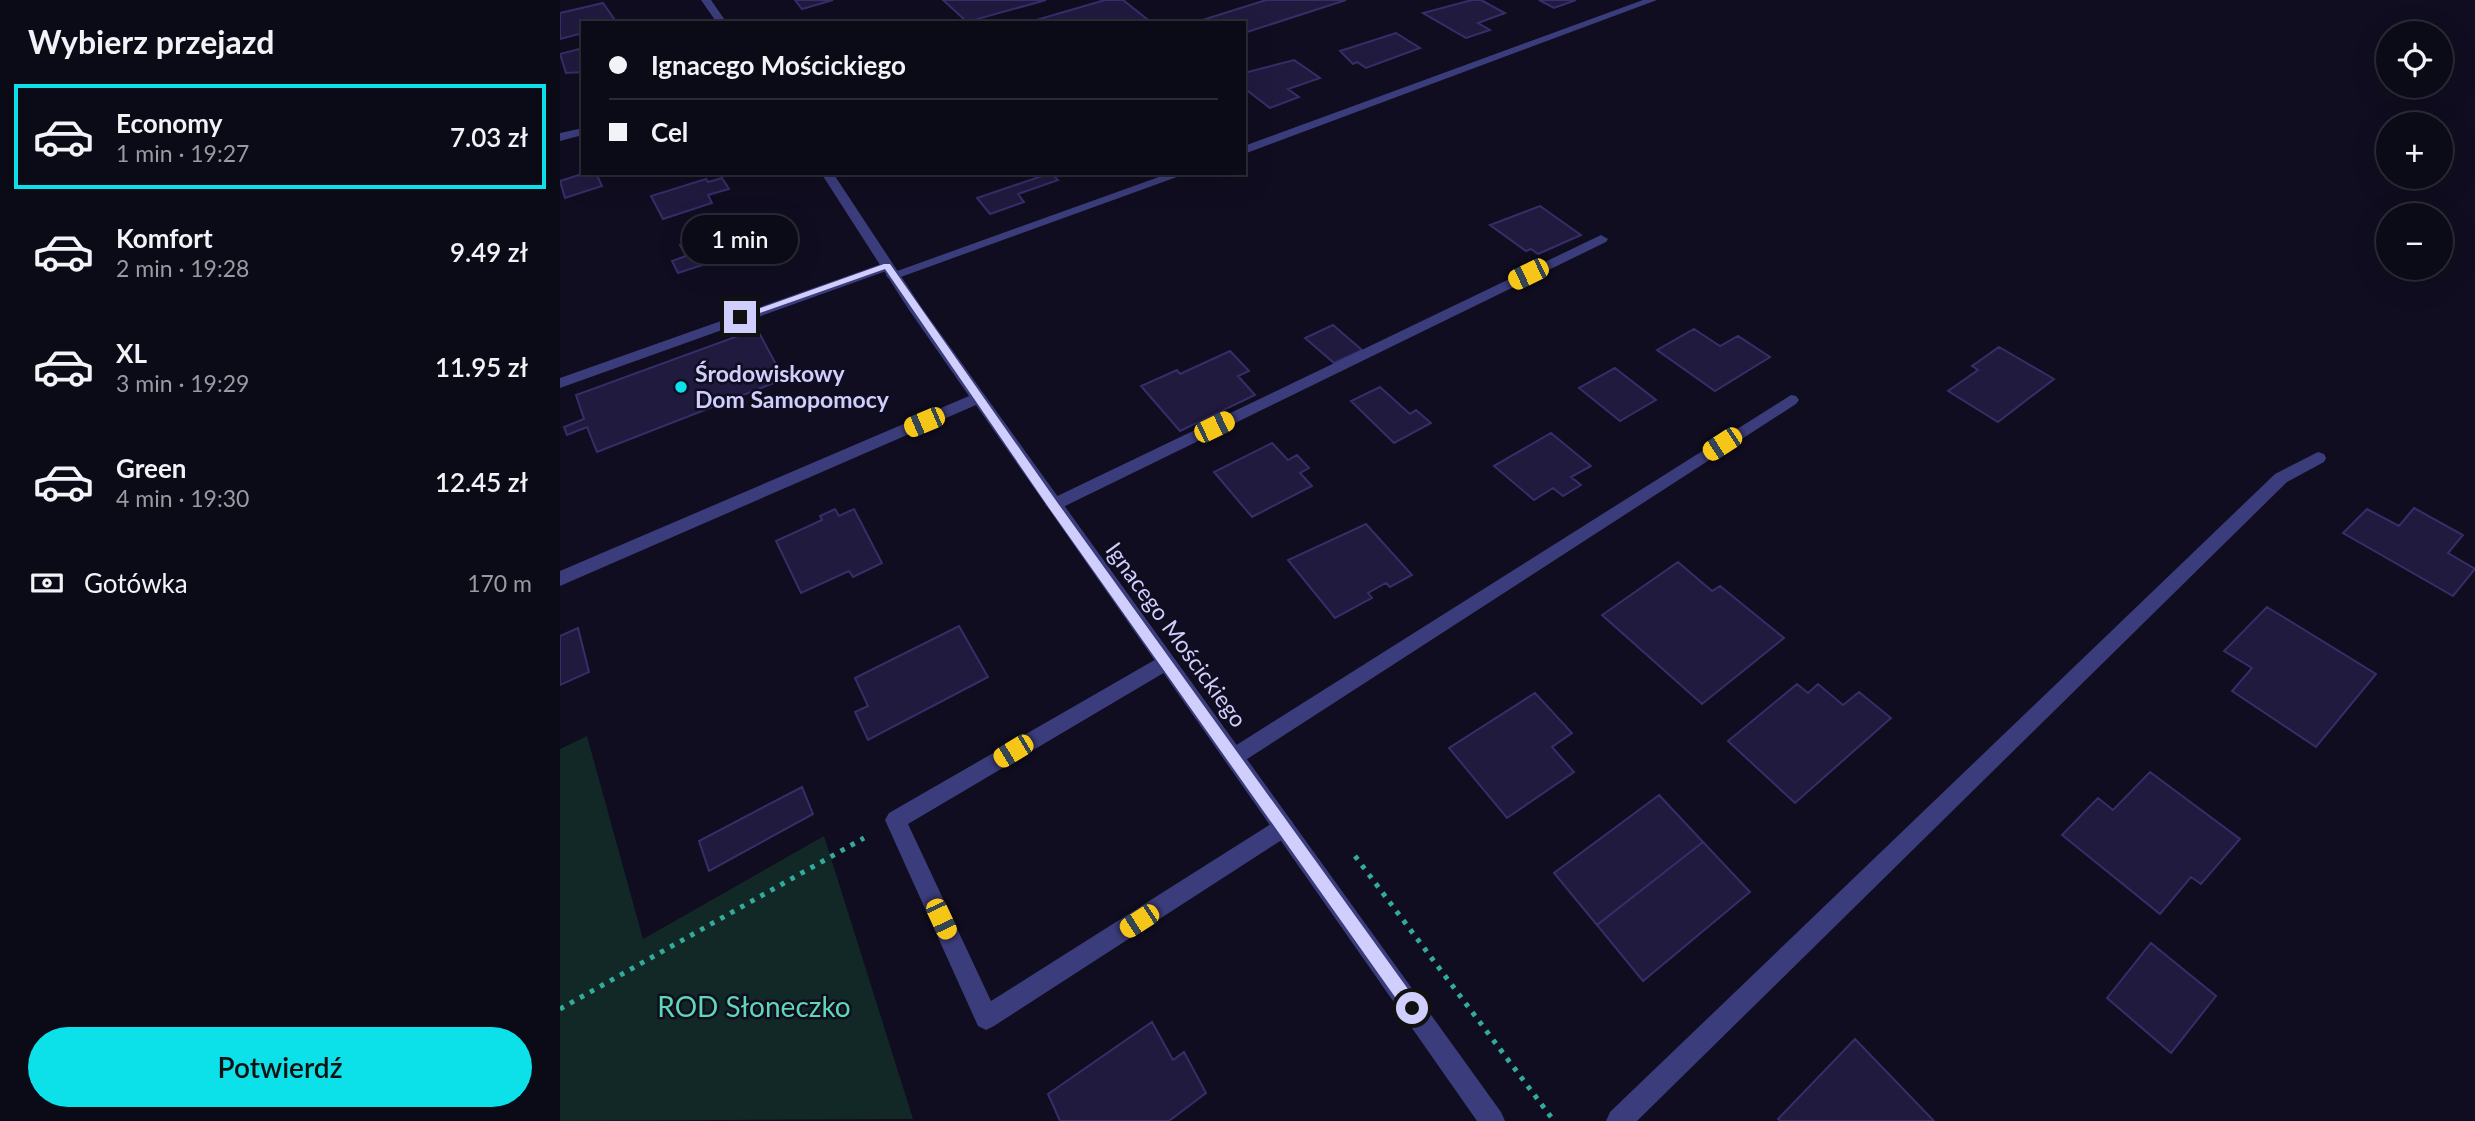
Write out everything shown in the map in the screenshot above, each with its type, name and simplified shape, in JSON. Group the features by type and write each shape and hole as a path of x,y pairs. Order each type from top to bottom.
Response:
{"street":[{"path":"706,0 721,21"},
{"path":"1246,149 1652,0"},
{"path":"560,137 581,132"},
{"name":"Ignacego Mościckiego","path":"828,175 890,271 1053,505 1492,1121"},
{"path":"560,383 1176,175"},
{"path":"1053,505 1601,239"},
{"path":"560,579 979,398"},
{"path":"1234,757 1791,400"},
{"path":"1619,1121 2281,478 2318,457"},
{"path":"1165,662 896,820 986,1018 1284,827"}],"path":[{"path":"560,1009 896,820"}],"green space":[{"name":"ROD Słoneczko","path":"587,736 643,939 824,836 913,1119 560,1121 560,749"}],"building":[{"path":"795,0 833,0 802,9"},
{"path":"943,0 1046,0 971,21 966,21"},
{"path":"1105,0 1123,0 1149,21 1033,21"},
{"path":"1266,0 1346,0 1246,32 1246,21 1199,21"},
{"path":"1481,0 1505,13 1478,23 1490,30 1466,38 1423,13"},
{"path":"1539,0 1576,0 1554,8"},
{"path":"603,3 616,21 581,21 581,34 560,39 560,13"},
{"path":"1396,33 1420,48 1366,68 1357,62 1353,64 1340,51"},
{"path":"581,49 581,72 566,73 560,54"},
{"path":"1294,60 1320,78 1288,89 1299,97 1270,108 1246,90 1246,72"},
{"path":"581,174 597,175 602,186 565,198 560,181"},
{"path":"1045,175 1053,175 1058,180 1018,194 1024,202 990,214 977,198"},
{"path":"722,178 729,189 708,195 712,203 663,219 651,196 706,179 708,182"},
{"path":"1540,206 1581,235 1538,254 1531,249 1526,251 1490,225"},
{"path":"733,227 738,237 747,234 754,248 678,273 672,261 686,256 680,245"},
{"path":"1333,325 1362,350 1334,363 1305,338"},
{"name":"Środowiskowy Dom Samopomocy","path":"757,329 784,379 597,452 587,427 567,435 564,427 584,419 576,395"},
{"path":"1694,329 1720,346 1738,336 1770,357 1715,391 1657,350"},
{"path":"1999,347 2054,379 1998,422 1948,391 1978,370 1972,366"},
{"path":"1230,351 1249,371 1238,376 1255,395 1180,431 1141,386 1177,370 1180,374"},
{"path":"1615,368 1656,400 1620,421 1579,388"},
{"path":"1380,387 1410,414 1416,410 1431,423 1394,443 1351,401"},
{"path":"1551,433 1591,466 1571,477 1581,485 1563,496 1553,488 1534,500 1494,466"},
{"path":"1272,443 1288,460 1297,455 1309,468 1300,473 1312,486 1252,517 1214,472"},
{"path":"2414,508 2463,535 2448,553 2475,569 2453,596 2343,533 2367,509 2399,526"},
{"path":"835,509 839,516 854,509 882,563 853,577 849,571 801,593 776,541 822,520 820,516"},
{"path":"1366,524 1412,575 1390,587 1386,583 1368,593 1372,598 1335,618 1288,560"},
{"path":"1678,562 1712,591 1720,586 1784,638 1702,704 1602,615"},
{"path":"2267,607 2376,674 2316,747 2232,691 2252,668 2224,651"},
{"path":"959,626 988,677 868,740 855,712 868,706 855,678"},
{"path":"578,628 589,672 560,685 560,636"},
{"path":"1797,684 1808,693 1818,684 1843,705 1859,692 1891,718 1795,803 1728,741"},
{"path":"1535,693 1572,733 1552,747 1574,772 1507,818 1449,748"},
{"path":"2150,772 2240,839 2201,884 2191,877 2160,914 2062,835 2098,798 2113,810"},
{"path":"802,787 813,814 709,871 699,841"},
{"path":"1659,795 1703,842 1597,925 1554,873"},
{"path":"1703,842 1750,892 1643,981 1597,925"},
{"path":"2151,943 2216,996 2171,1053 2107,998"},
{"path":"1152,1022 1173,1060 1184,1052 1206,1093 1169,1121 1060,1121 1048,1094"},
{"path":"1855,1039 1934,1121 1778,1119"}],"place":[{"name":"Środowiskowy Dom Samopomocy","path":"681,387"}],"route":[{"path":"740,317 887,266 1053,505 1412,1008"}]}
